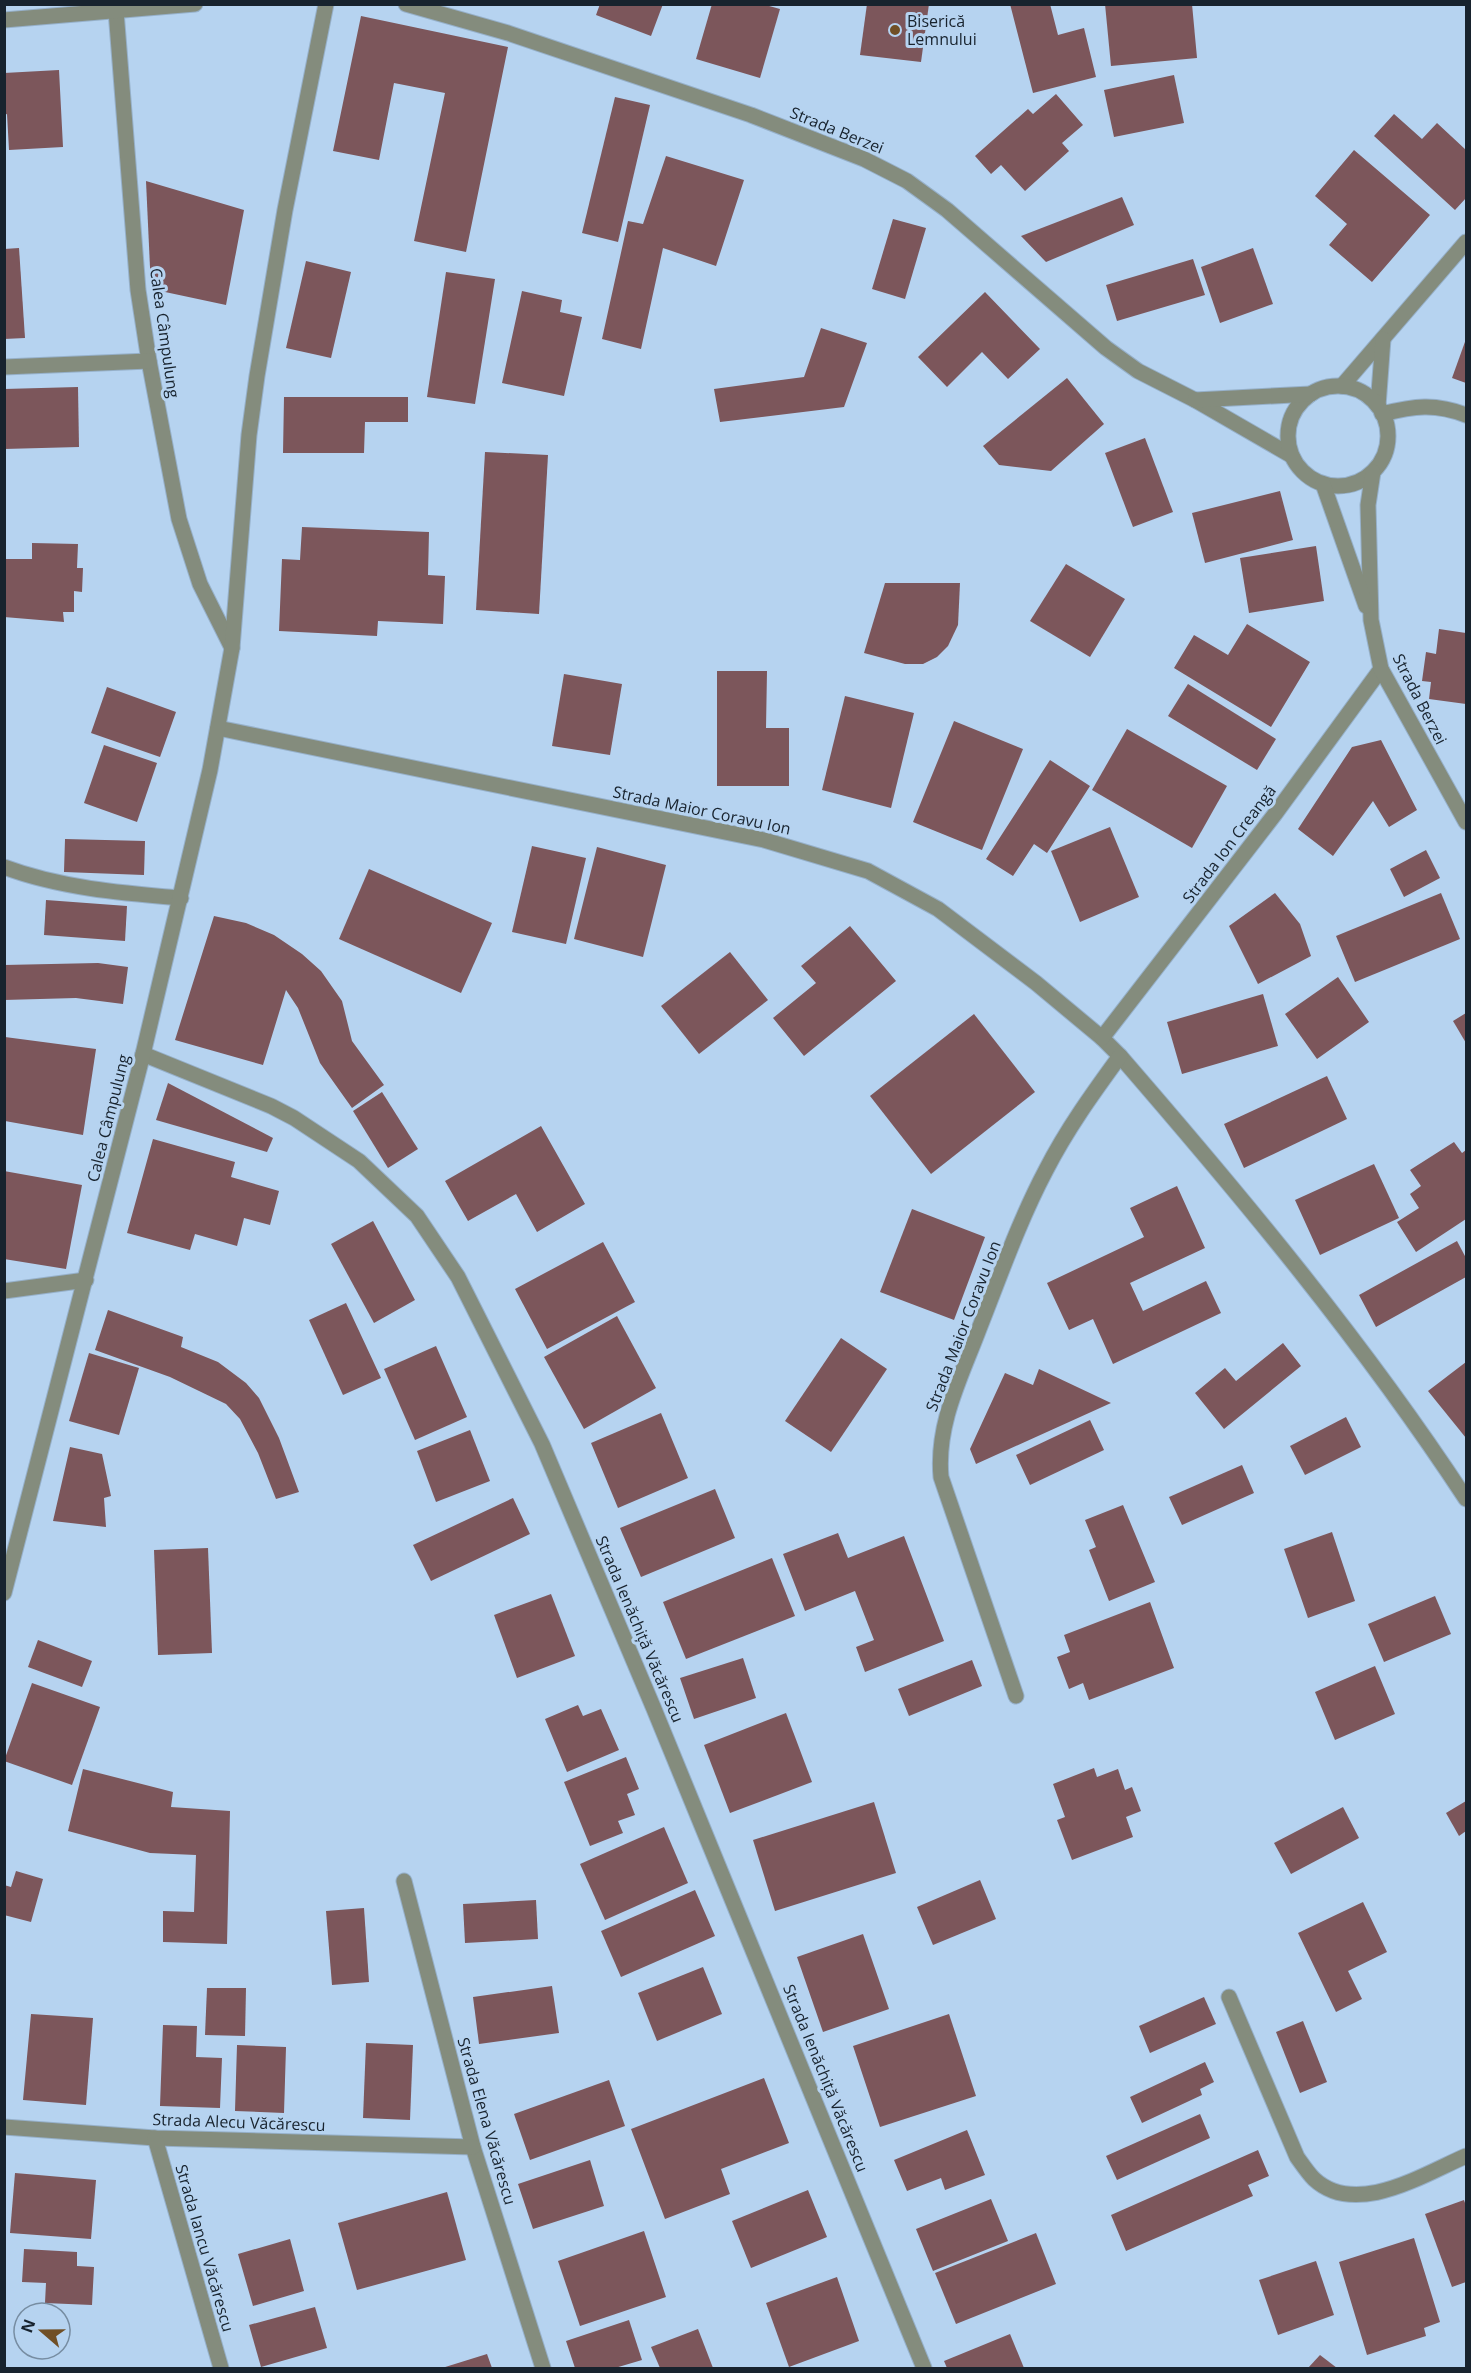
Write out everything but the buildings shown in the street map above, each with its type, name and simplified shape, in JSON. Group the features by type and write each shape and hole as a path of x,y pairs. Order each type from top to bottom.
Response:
{"street":[{"path":"4,20 195,4"},
{"name":"Calea Câmpulung","path":"4,1593 86,1280 181,898 218,728 232,648 242,509 255,388 285,210 326,4"},
{"name":"Strada Berzei","path":"406,4 541,44 751,115 864,159 907,181 947,210 1106,348 1138,371 1196,400 1292,456"},
{"name":"Calea Câmpulung","path":"116,12 138,290 149,362 179,519 200,584 232,648"},
{"path":"1342,386 1467,242"},
{"path":"1380,410 1383,339"},
{"path":"4,367 149,362"},
{"path":"1342,386 1364,394 1380,410 1387,426 1388,442 1383,458 1373,472 1363,480 1347,486 1323,484 1304,473 1292,456 1288,438 1291,419 1301,403 1311,394 1324,388 1342,386"},
{"name":"Strada Berzei","path":"1196,400 1311,394"},
{"path":"1380,410 1425,405 1467,415"},
{"name":"Strada Berzei","path":"1371,620 1368,505 1373,472"},
{"name":"Strada Berzei","path":"1323,484 1371,620 1381,669 1467,822"},
{"name":"Strada Ion Creangă","path":"1102,1038 1275,814 1381,669"},
{"name":"Strada Maior Coravu Ion","path":"218,728 764,840 868,871 938,909 1036,983 1120,1056 1265,1226 1400,1402 1467,1499"},
{"path":"4,867 20,873 89,887 181,898"},
{"name":"Strada Ienăchiță Văcărescu","path":"142,1054 271,1106 294,1118 358,1161 417,1216 458,1277 542,1444 663,1731 924,2368"},
{"name":"Strada Maior Coravu Ion","path":"1016,1696 941,1477 939,1459 941,1436 949,1407 1012,1247 1045,1171 1079,1113 1120,1056"},
{"path":"4,1291 86,1280"},
{"name":"Strada Elena Văcărescu","path":"404,1881 473,2147 543,2368"},
{"path":"1229,1997 1297,2157 1314,2180 1337,2193 1362,2196 1391,2189 1467,2156"},
{"name":"Strada Alecu Văcărescu","path":"4,2127 155,2138 473,2147"},
{"name":"Strada Iancu Văcărescu","path":"155,2138 221,2368"}],"place":[{"name":"Biserică Lemnului","path":"895,30"}]}
